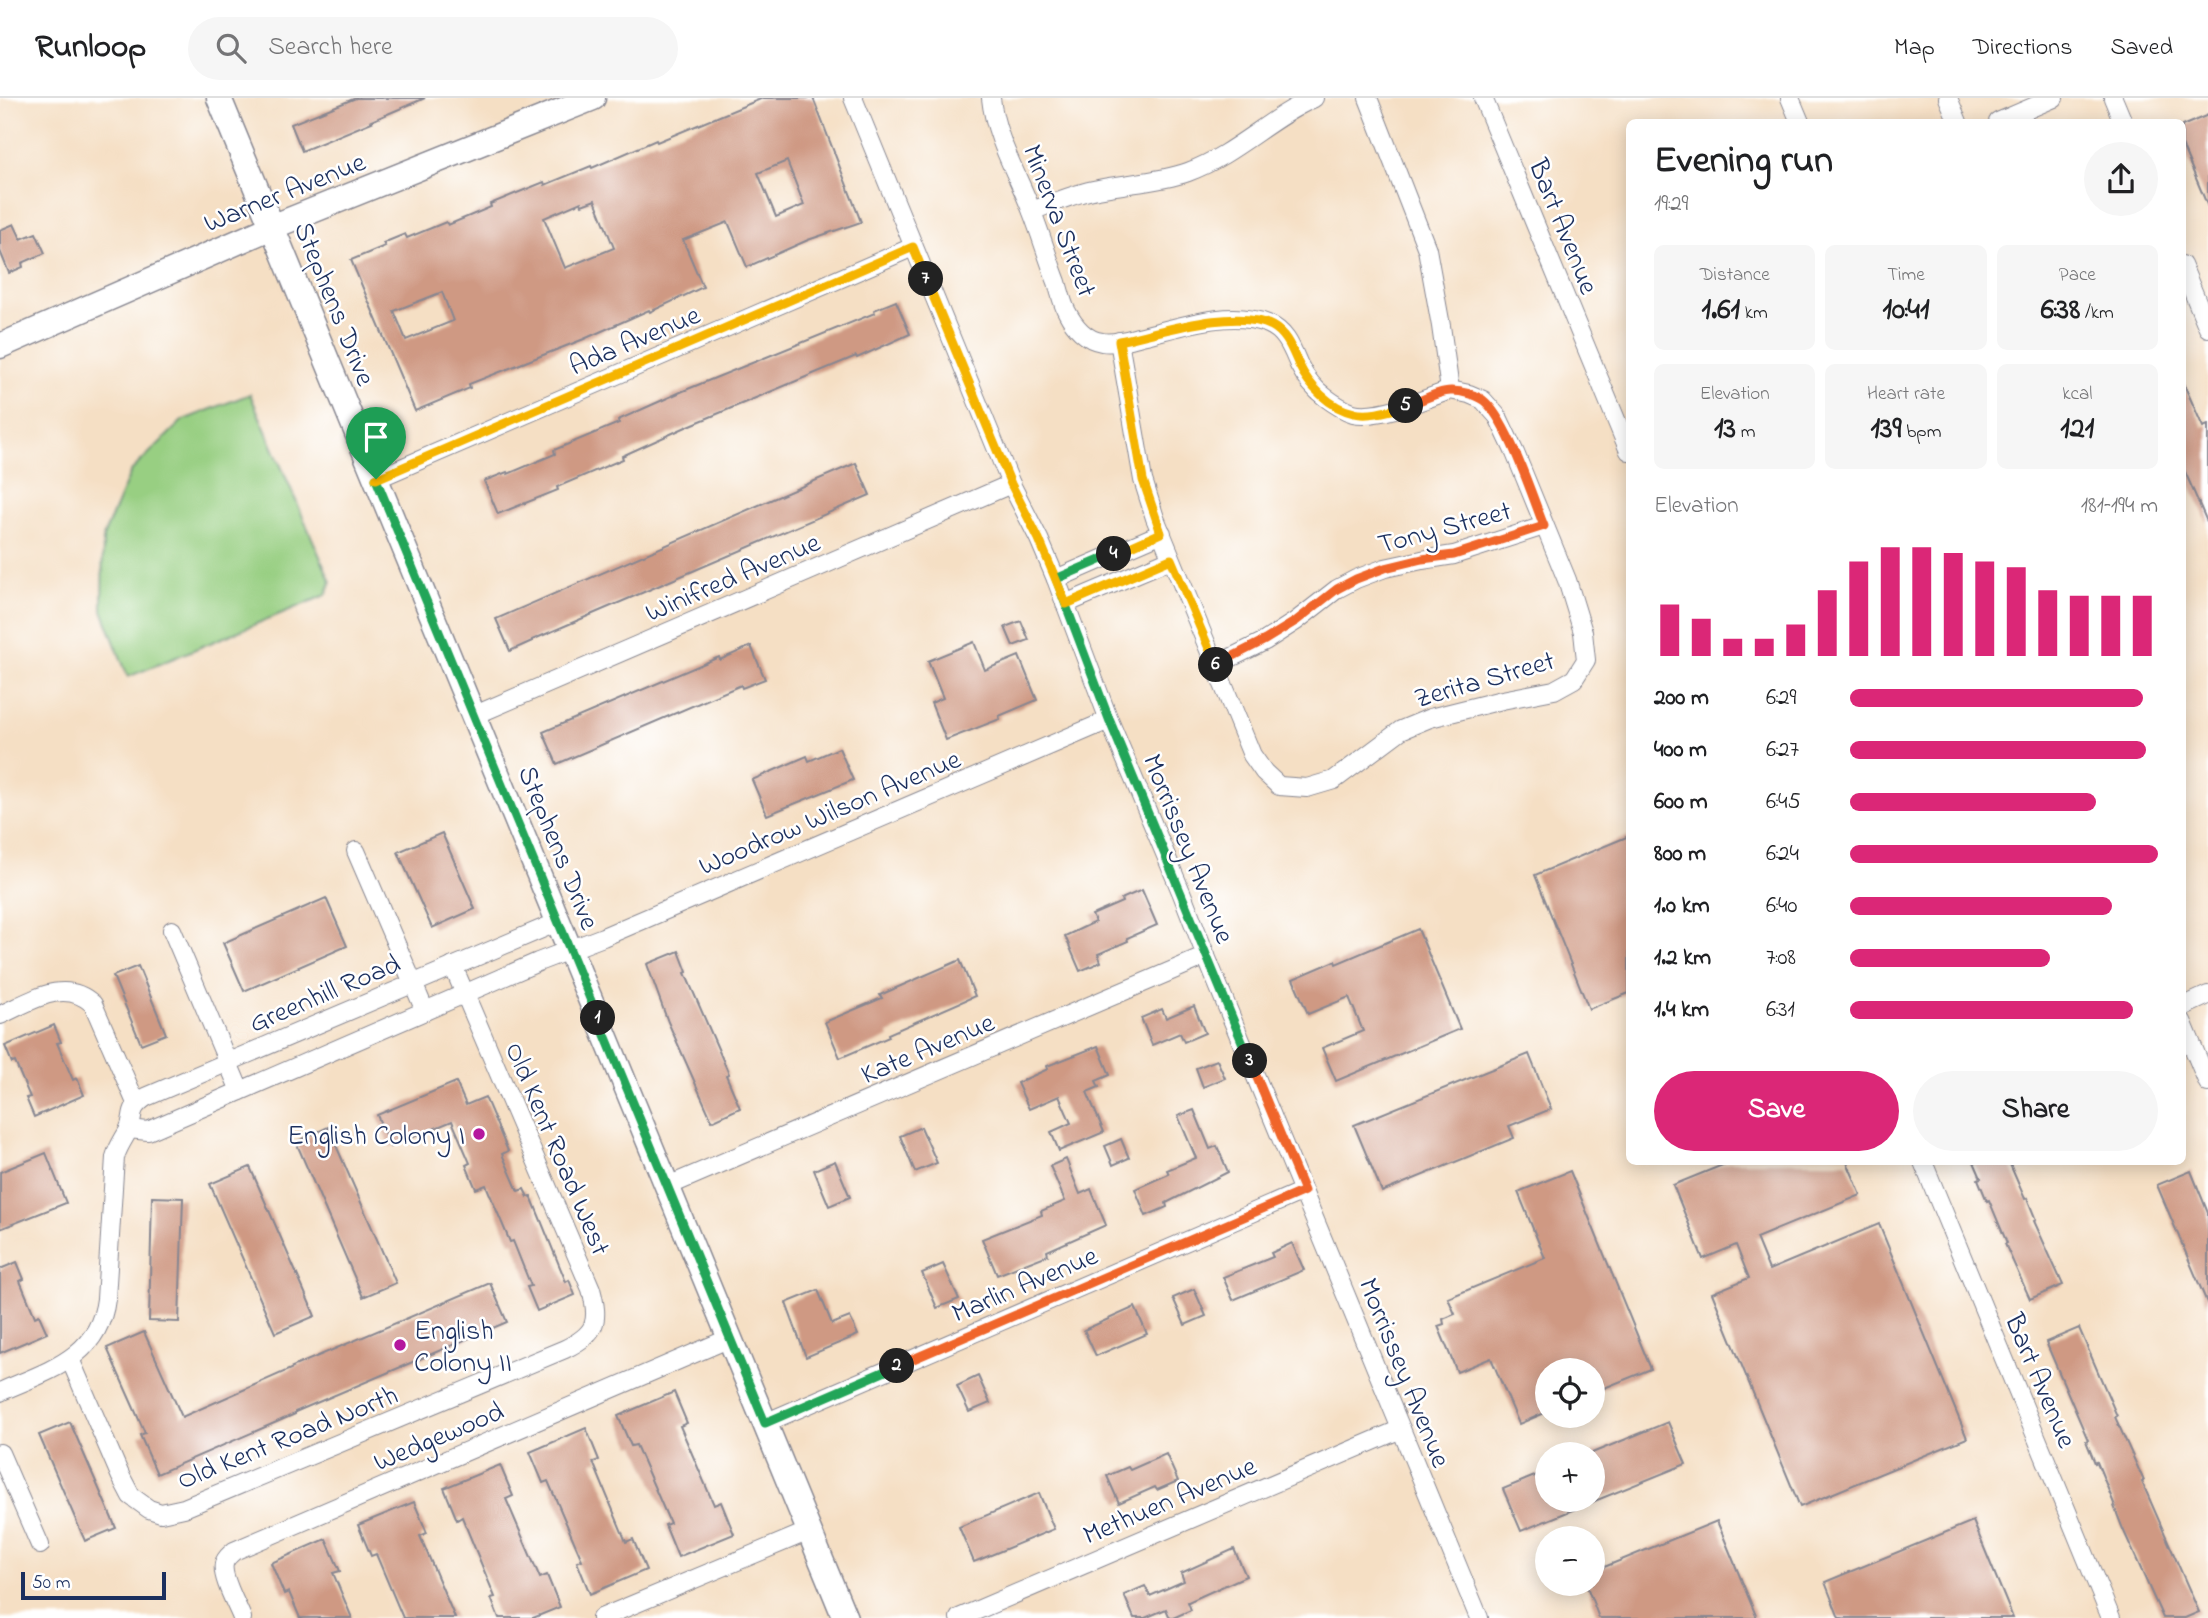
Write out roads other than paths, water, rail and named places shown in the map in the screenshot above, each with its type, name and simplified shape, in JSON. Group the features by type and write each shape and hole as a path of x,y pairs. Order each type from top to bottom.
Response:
{"street":[{"name":"Stephens Drive","path":"219,98 845,1618"},
{"name":"Warner Avenue","path":"0,346 272,227 593,98"},
{"name":"Morrissey Avenue","path":"853,98 1011,484 1056,579 1109,719 1479,1618"},
{"name":"Minerva Street","path":"991,98 992,110 1007,153 1032,211 1067,312 1088,338 1101,342 1119,341"},
{"path":"1032,211 1073,195 1194,170 1236,149 1286,113 1314,98"},
{"path":"1368,98 1427,249 1450,390"},
{"name":"Bart Avenue","path":"1483,98 1626,444"},
{"path":"1790,98 1799,119"},
{"path":"1948,98 1957,119"},
{"path":"2005,119 2054,98"},
{"path":"2113,98 2122,119"},
{"name":"Ada Avenue","path":"376,479 913,247"},
{"path":"2186,275 2208,328"},
{"path":"1216,665 1171,559 1143,480 1119,341 1216,320 1262,322 1279,331 1287,340 1305,377 1315,390 1354,413 1381,412 1450,390 1483,400 1498,417 1544,526"},
{"name":"Winifred Avenue","path":"473,716 1011,484"},
{"name":"Zerita Street","path":"1216,665 1252,755 1264,772 1279,786 1307,788 1334,780 1401,730 1430,718 1554,690 1574,679 1586,660 1583,632 1571,593 1544,526"},
{"name":"Tony Street","path":"1216,665 1296,621 1329,595 1356,579 1385,568 1454,555 1544,526"},
{"path":"1056,579 1161,533"},
{"path":"1066,604 1171,559"},
{"name":"Woodrow Wilson Avenue","path":"571,951 1109,719"},
{"path":"356,851 425,1011"},
{"name":"Greenhill Road","path":"136,1103 558,922"},
{"path":"172,930 240,1091"},
{"name":"Greenhill Road","path":"129,1129 148,1131 538,962 571,951"},
{"name":"Kate Avenue","path":"668,1186 1206,956"},
{"name":"Old Kent Road West","path":"453,966 591,1289 597,1310 595,1324"},
{"path":"0,1015 52,993 73,992 84,996 93,1004 136,1103 129,1129 118,1145 113,1168 104,1314 93,1337 71,1359 0,1392"},
{"path":"2186,1005 2208,995"},
{"path":"2186,1031 2208,1083"},
{"name":"Bart Avenue","path":"1924,1165 2111,1618"},
{"name":"Marlin Avenue","path":"765,1423 1304,1191"},
{"name":"Old Kent Road North","path":"71,1359 131,1496 149,1509 160,1513 172,1512 326,1450 565,1349 581,1341 595,1324"},
{"name":"Wedgewood","path":"242,1618 223,1568 234,1550 730,1338"},
{"name":"Methuen Avenue","path":"958,1618 1401,1429"},
{"path":"0,1452 40,1545"},
{"path":"601,1618 809,1531"}],"place":[{"name":"English Colony I","path":"479,1134"},
{"name":"English Colony II","path":"400,1345"}]}
